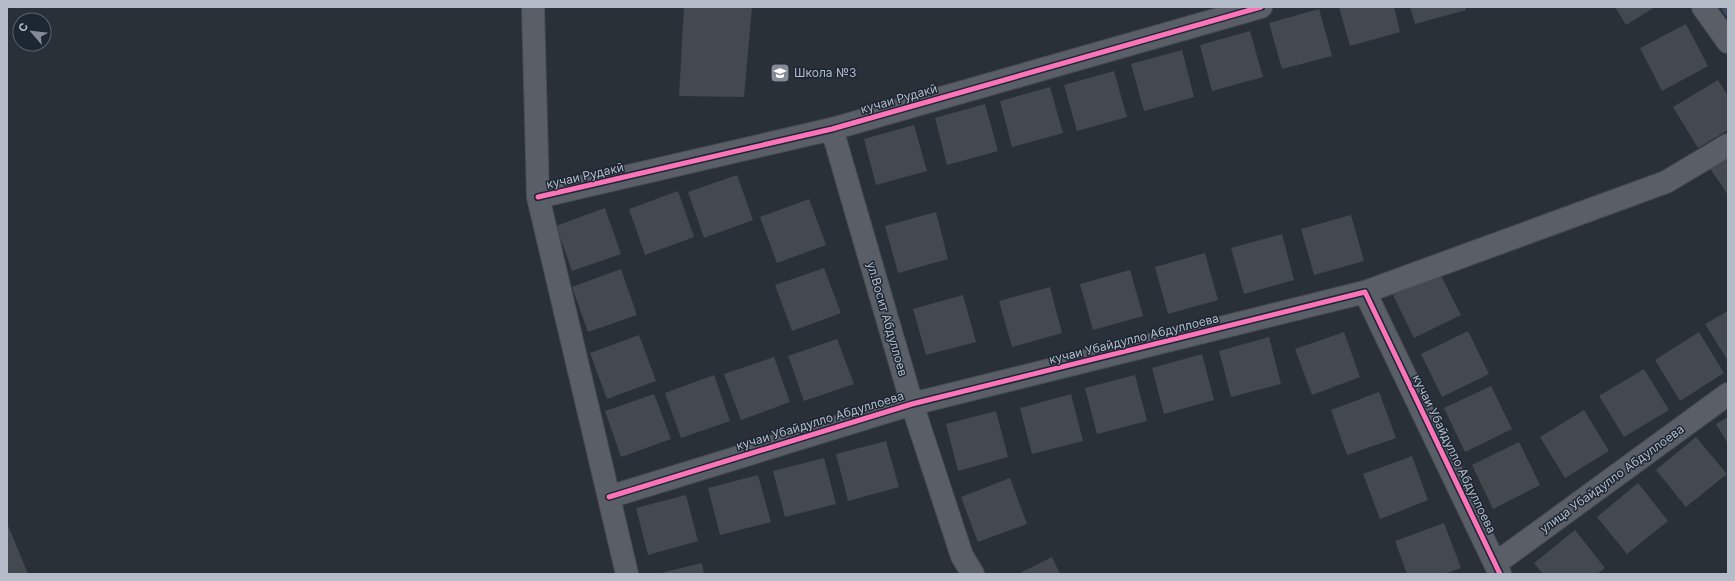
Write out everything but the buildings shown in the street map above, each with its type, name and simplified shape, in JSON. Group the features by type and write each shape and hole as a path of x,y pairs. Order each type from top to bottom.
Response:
{"street":[{"path":"534,7 538,197 627,574"},
{"name":"кучаи Рудакӣ","path":"538,197 832,129 1261,7"},
{"path":"1703,7 1728,42"},
{"name":"ул.Восит Абдуллоев","path":"832,129 912,404 962,556 973,574"},
{"path":"1365,292 1666,182 1728,145"},
{"name":"кучаи Убайдулло Абдуллоева","path":"609,497 912,404 1365,292 1498,569"},
{"name":"улица Убайдулло Абдуллоева","path":"1498,569 1728,394"}],"waterway":[{"path":"1725,7 1728,12"}],"cycle path":[{"path":"538,197 832,129 1261,7"},
{"path":"609,497 912,404 1365,292 1500,574"}],"place":[{"name":"Школа №3","path":"780,73"}]}
